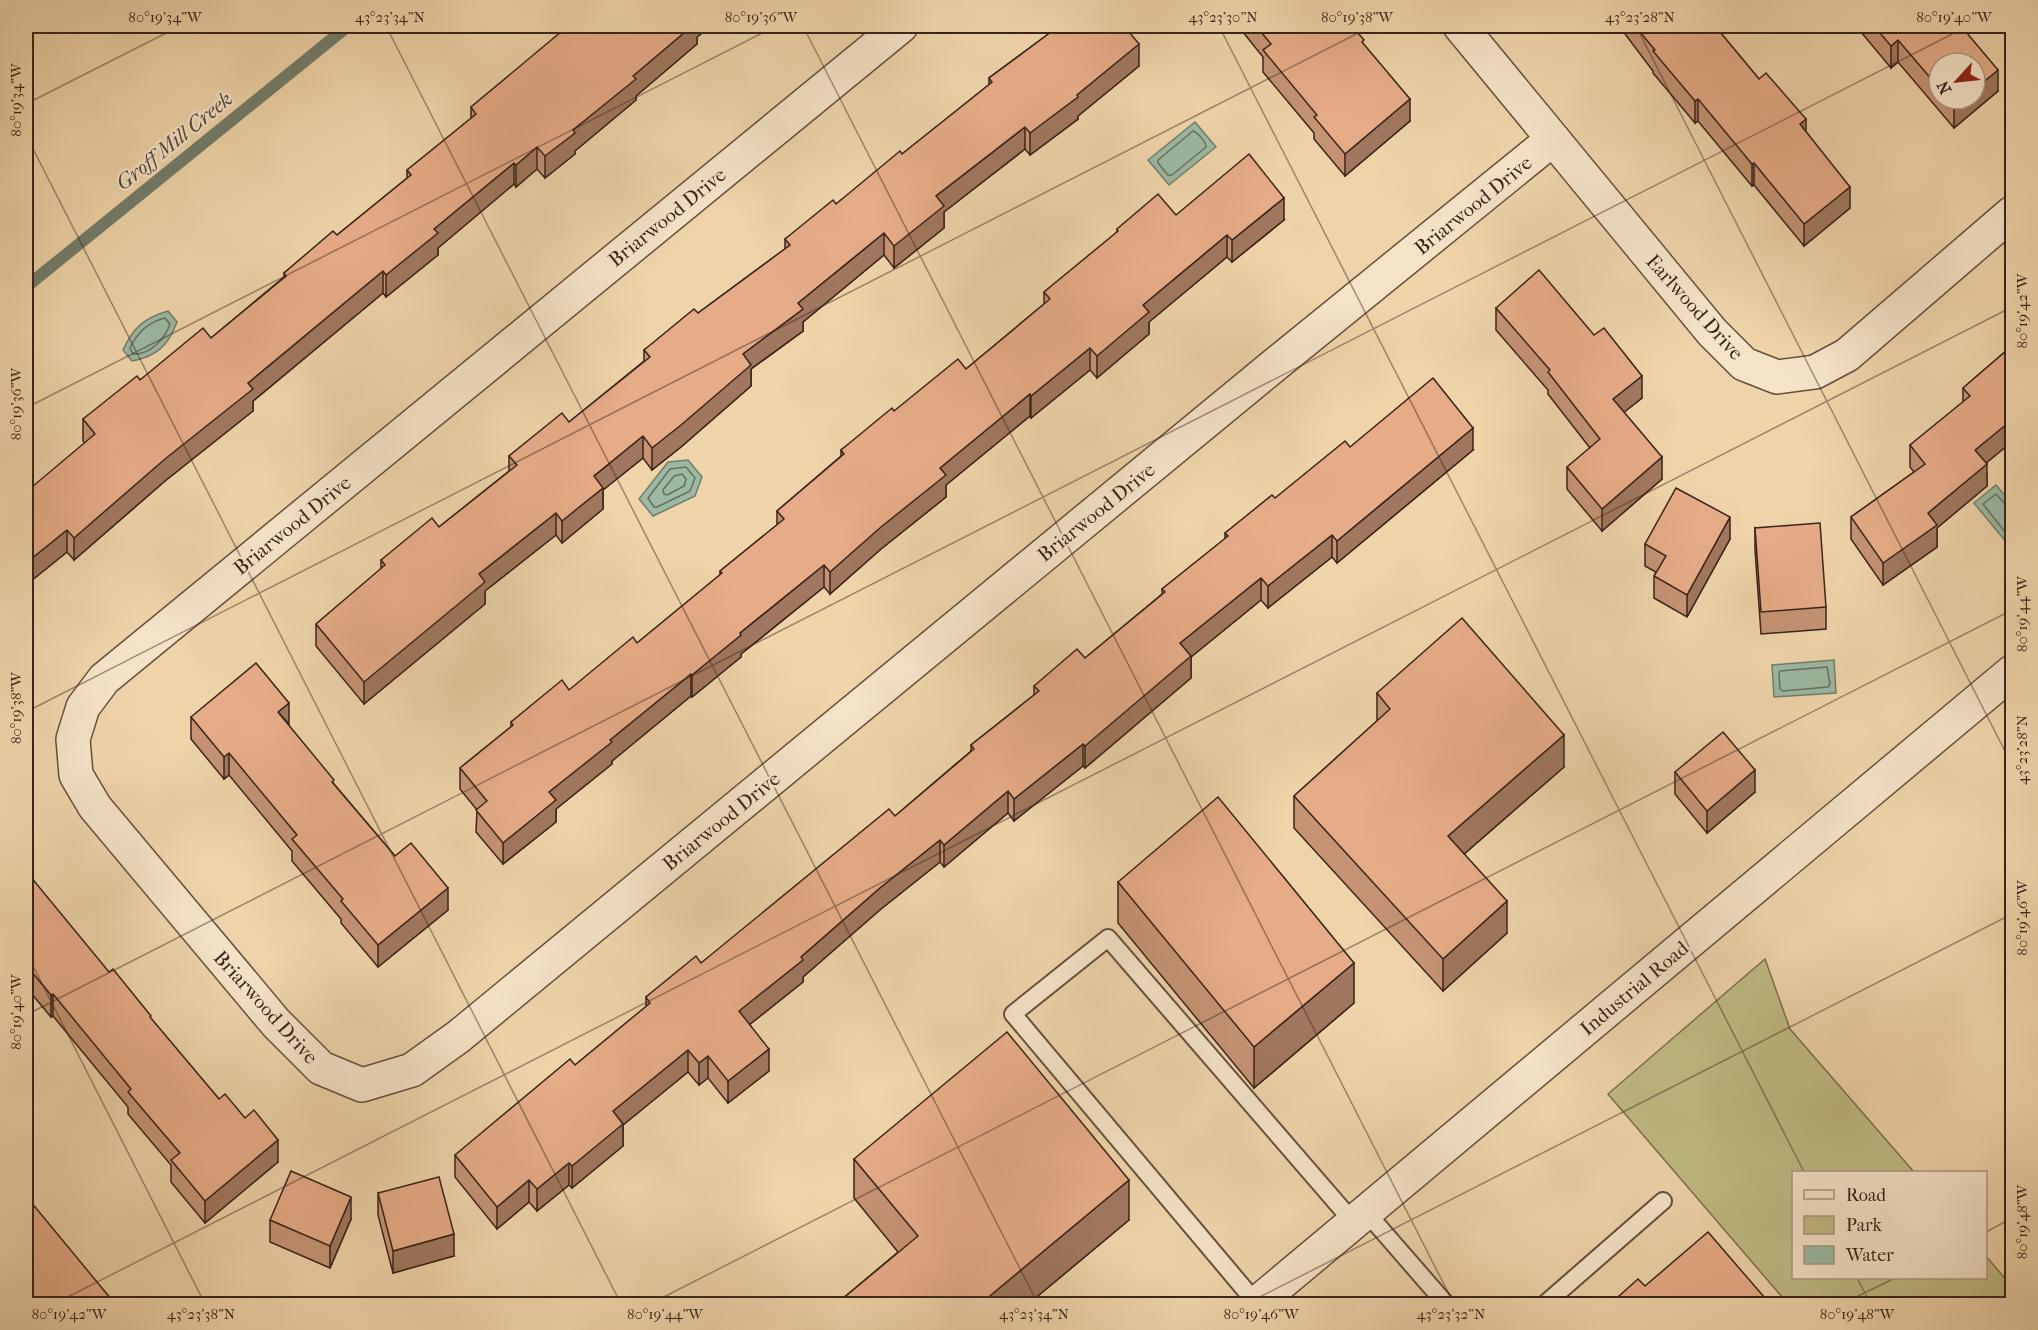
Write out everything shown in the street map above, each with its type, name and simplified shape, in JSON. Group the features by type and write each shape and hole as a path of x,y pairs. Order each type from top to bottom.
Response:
{"street":[{"name":"Briarwood Drive","path":"901,26 104,679 83,707 73,739 76,775 95,807 276,1023 321,1068 362,1085 412,1070 458,1037 1268,370 1553,139"},
{"name":"Earlwood Drive","path":"1460,26 1712,332 1744,364 1777,377 1815,372 1847,355 2013,213"},
{"name":"Industrial Road","path":"1257,1304 2013,672"}],"lane":[{"path":"1257,1304 1013,1014 1108,938 1360,1218 1446,1305"},
{"path":"1545,1305 1663,1201"}],"green space":[{"path":"1765,959 1790,1029 1913,1171 1792,1171 1792,1279 1987,1279 1987,1257 2012,1287 2012,1304 1788,1304 1608,1094"}],"water":[{"path":"1195,122 1216,147 1169,185 1148,160"},
{"path":"168,311 177,322 170,338 155,353 132,361 123,350 135,330 152,317"},
{"path":"688,460 702,477 695,496 653,516 639,499 668,462"},
{"path":"1996,485 2012,504 2011,548 1974,503"},
{"path":"1834,660 1836,693 1774,697 1772,665"}],"building":[{"path":"568,26 593,26 595,28 598,26 692,26 633,76 636,79 573,130 575,133 545,156 537,147 516,165 514,163 434,229 438,233 386,275 383,271 248,383 253,389 165,459 74,538 67,530 26,563 26,492 95,434 83,419 137,376 140,380 203,328 211,338 286,276 284,273 333,231 337,235 411,175 407,170 476,114 471,107"},
{"path":"1052,26 1124,26 1139,44 1077,95 1078,97 1030,133 1025,127 936,196 944,206 894,246 884,233 798,303 803,309 743,354 751,365 652,448 643,436 594,476 603,488 562,521 556,513 479,574 485,582 364,682 316,624 385,565 381,560 432,518 439,527 517,465 509,456 562,413 569,422 650,357 644,350 694,309 698,313 790,245 785,239 833,200 836,204 900,151 902,154 992,82 989,78 1055,29"},
{"path":"1256,26 1352,26 1364,40 1362,42 1410,99 1345,154 1314,117 1317,115 1263,50 1271,44"},
{"path":"1635,26 1715,26 1759,79 1766,73 1806,119 1800,124 1850,187 1804,224 1698,99 1695,101"},
{"path":"1874,26 1961,26 1982,51 1927,51 1927,74 1898,40 1891,46"},
{"path":"1987,57 1998,70 1987,79"},
{"path":"1249,154 1284,198 1232,240 1227,235 1143,305 1149,312 1097,356 1090,348 940,468 946,475 881,527 830,572 824,565 610,740 612,742 549,792 556,800 503,843 476,810 487,801 460,768 513,725 511,722 562,680 569,690 633,637 637,643 784,519 777,511 844,454 841,450 892,408 894,411 958,359 966,369 1050,299 1044,292 1118,231 1117,229 1158,194 1176,215"},
{"path":"1539,270 1594,335 1604,328 1642,376 1613,399 1662,457 1602,509 1567,467 1600,439 1548,372 1550,370 1496,308"},
{"path":"2013,345 2013,419 1975,450 1987,464 1928,513 1937,525 1883,563 1851,517 1925,464 1910,445 1970,396 1963,388"},
{"path":"1433,378 1473,428 1337,541 1332,535 1268,586 1261,578 1180,643 1191,656 1085,746 1083,744 1014,799 1008,791 944,845 940,840 881,887 801,957 803,960 739,1011 769,1049 728,1081 708,1056 699,1063 688,1050 613,1111 623,1124 572,1166 569,1163 537,1189 529,1180 497,1207 455,1155 570,1059 575,1065 650,1003 646,997 696,956 701,963 889,809 895,816 974,749 971,745 1039,691 1034,686 1077,649 1085,658 1165,592 1162,589 1228,536 1225,533 1272,495 1275,498 1345,441 1350,447"},
{"path":"1676,488 1730,517 1687,595 1654,576 1666,556 1645,544"},
{"path":"1820,523 1826,607 1761,612 1755,528"},
{"path":"1462,618 1564,735 1448,836 1507,901 1443,959 1294,796 1390,709 1377,693"},
{"path":"256,663 289,703 278,712 334,780 332,782 395,856 411,843 448,888 378,945 341,901 343,899 292,839 297,835 229,753 224,757 191,717"},
{"path":"1723,732 1755,770 1707,811 1675,772"},
{"path":"1218,797 1354,963 1254,1047 1118,882"},
{"path":"30,876 109,972 113,969 219,1099 225,1094 245,1118 254,1110 278,1140 205,1201 171,1160 180,1153 128,1092 131,1089 53,994 51,995 26,965 26,880"},
{"path":"1007,1032 1129,1180 979,1305 835,1305 918,1236 854,1159"},
{"path":"291,1171 351,1197 330,1246 270,1220"},
{"path":"439,1177 454,1234 393,1251 378,1193"},
{"path":"26,1196 116,1305 26,1305"},
{"path":"1708,1232 1771,1305 1609,1305 1638,1279 1645,1286"}],"waterway":[{"name":"Groff Mill Creek","path":"26,287 348,26"}]}
